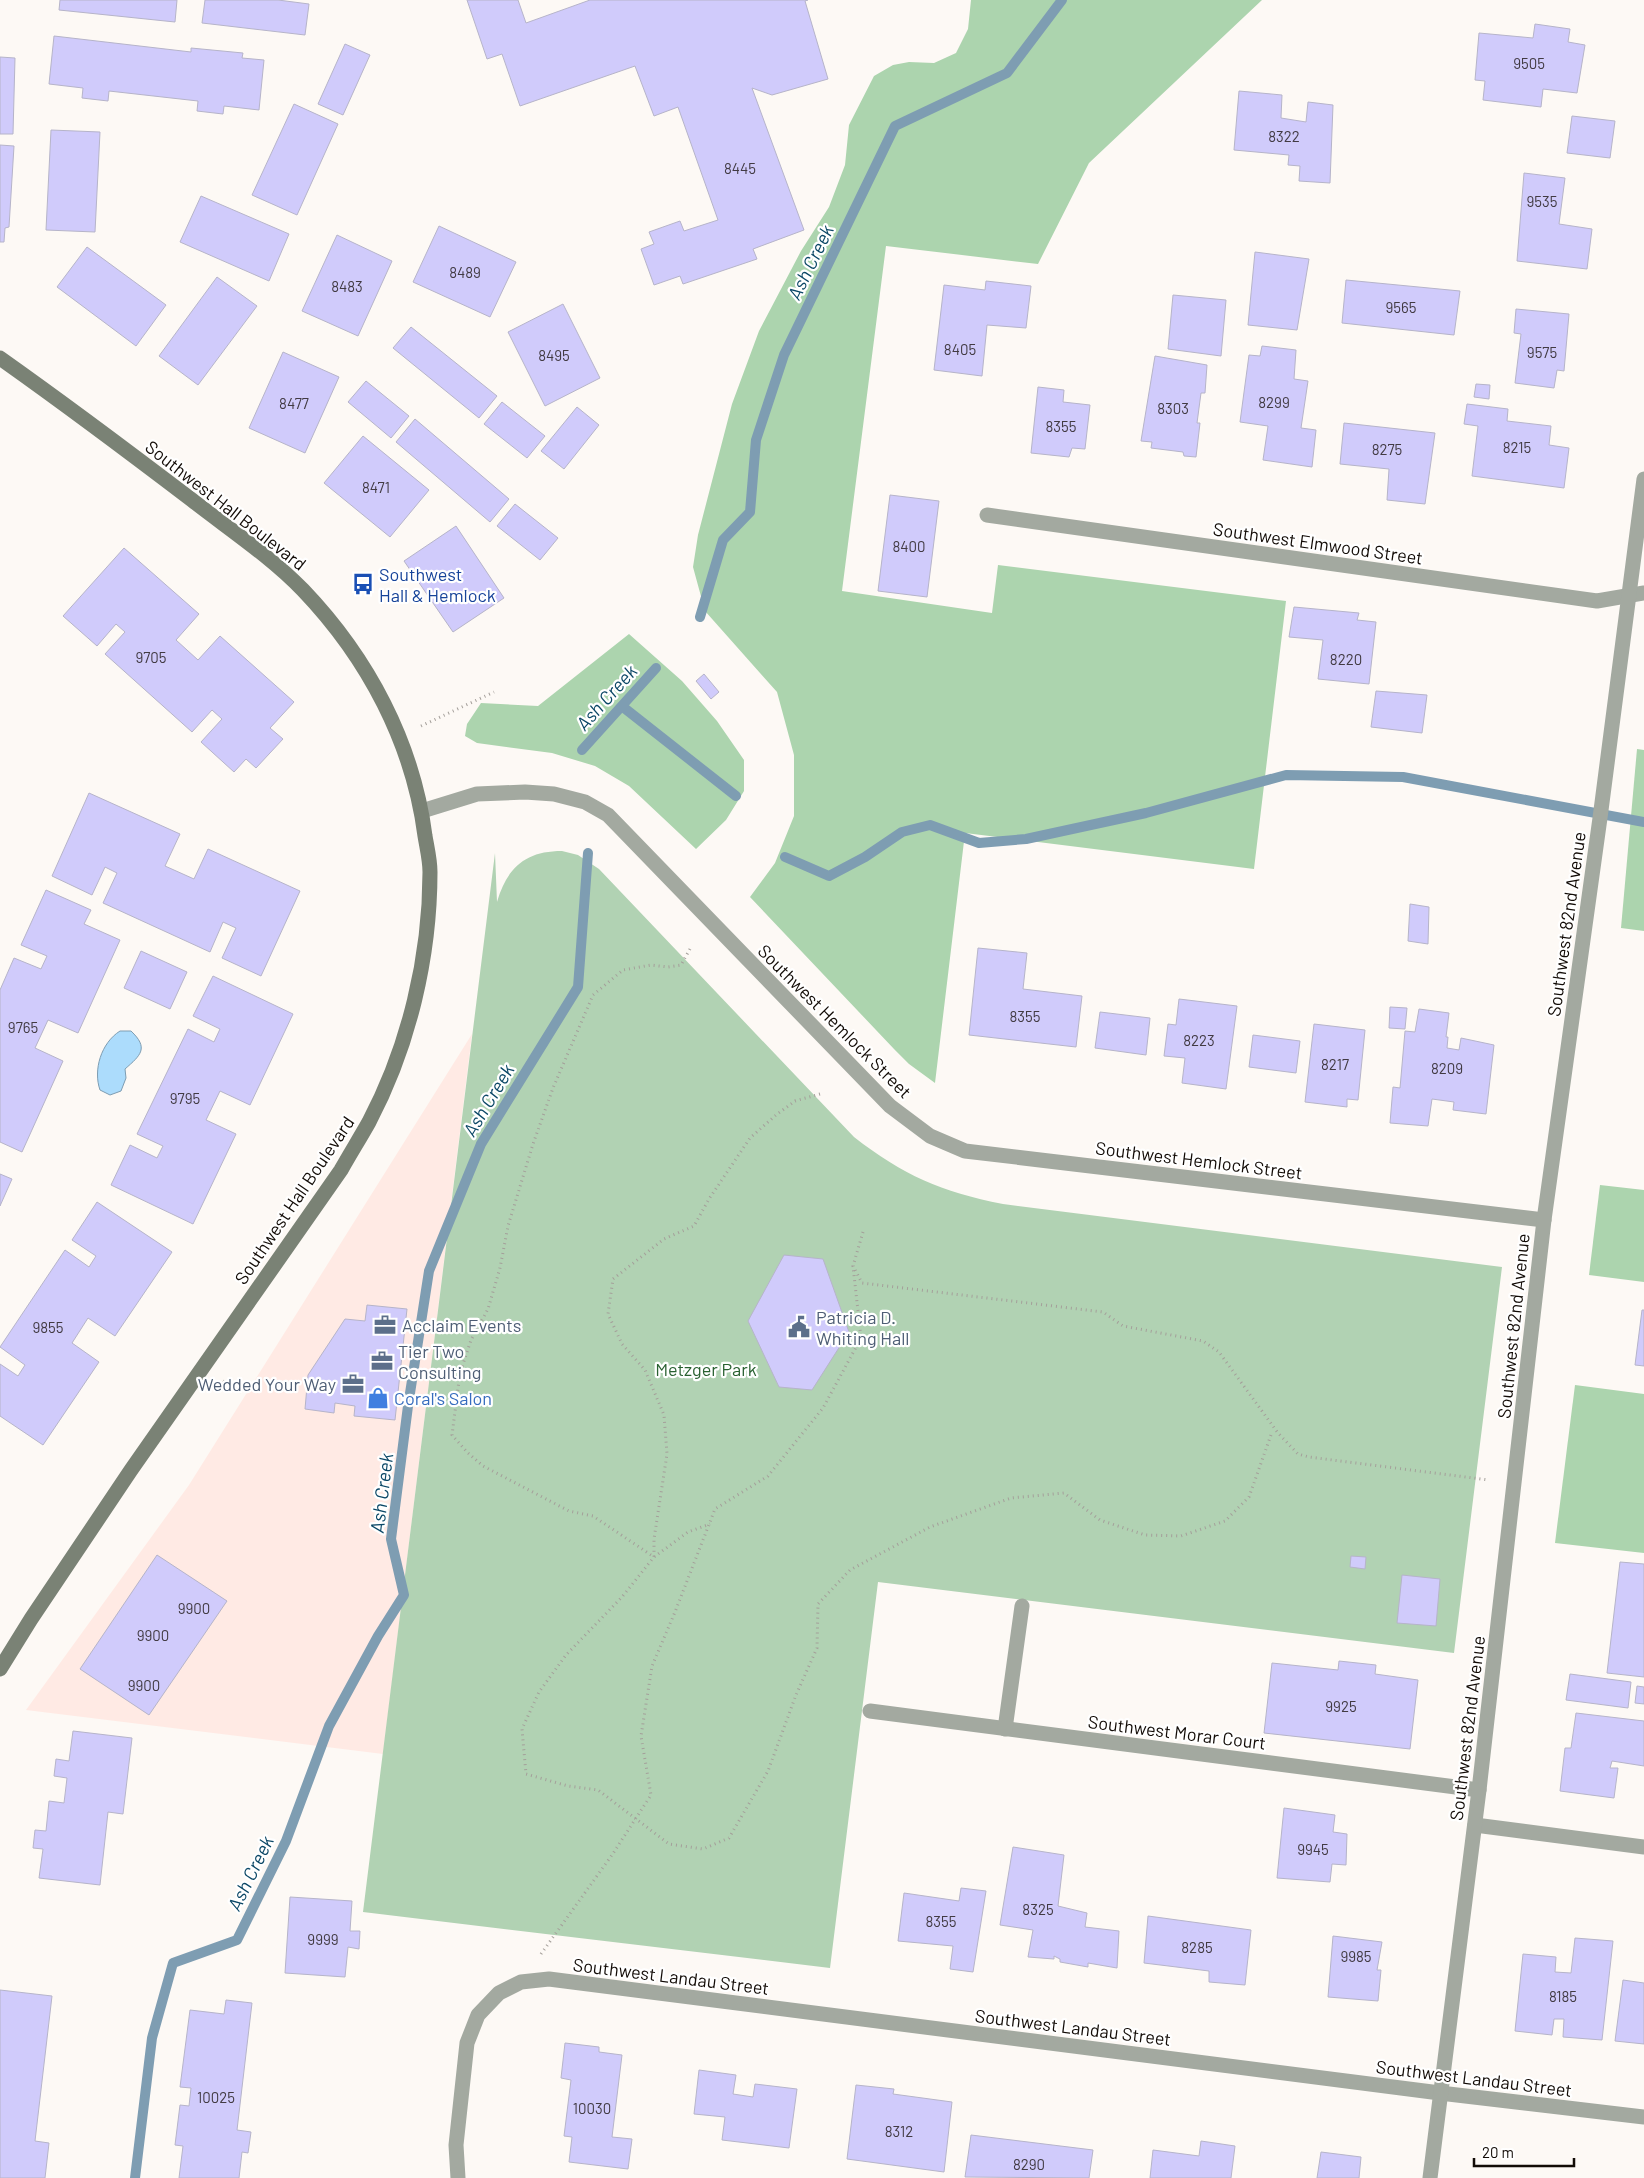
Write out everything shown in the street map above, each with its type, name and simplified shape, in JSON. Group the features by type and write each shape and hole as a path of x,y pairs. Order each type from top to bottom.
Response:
{"main road":[{"name":"Southwest Hall Boulevard","path":"0,358 73,410 244,540 302,589 332,623 359,660 384,703 400,736 422,811 430,870 421,972 414,1003 399,1051 370,1121 341,1170 131,1470 31,1619 0,1669"}],"street":[{"name":"Southwest 82nd Avenue","path":"1430,2178 1475,1825 1544,1220 1644,479"},
{"name":"Southwest Elmwood Street","path":"987,515 1597,601 1644,593"},
{"name":"Southwest Hemlock Street","path":"422,811 477,794 525,792 554,794 584,802 608,815 890,1106 930,1136 965,1151 1544,1220"},
{"path":"1005,1729 1022,1606"},
{"name":"Southwest Morar Court","path":"870,1711 1479,1790"},
{"path":"1475,1825 1644,1846"},
{"name":"Southwest Landau Street","path":"458,2178 456,2145 466,2043 478,2015 499,1993 521,1982 549,1979 1440,2093 1644,2117"}],"path":[{"path":"400,736 494,692"},
{"path":"654,1557 593,1516 569,1510 483,1466 468,1453 452,1434 460,1373 471,1340 488,1309 500,1268 508,1226 533,1144 553,1088 593,994 623,970 651,965 668,967 681,965 690,949"},
{"path":"654,1557 654,1540 667,1454 664,1415 645,1370 622,1344 608,1314 613,1280 664,1239 694,1226 709,1199 750,1138 776,1114 795,1101 820,1094"},
{"path":"521,1982 612,1855 651,1794 641,1736 652,1666 715,1509 768,1476 823,1408 861,1338 853,1266 863,1232"},
{"path":"853,1266 862,1282 1103,1312 1123,1326 1203,1341 1219,1352 1278,1433 1298,1454 1309,1457 1514,1483"},
{"path":"710,1524 688,1532 654,1557 622,1597 566,1655 539,1692 522,1729 526,1774 568,1786 598,1790 669,1844 702,1848 729,1838 768,1771 796,1695 818,1648 818,1604 850,1570 930,1527 1012,1498 1064,1494 1100,1520 1145,1535 1181,1536 1225,1521 1249,1497 1272,1432"}],"shaded area":[{"path":"472,1034 383,1754 26,1710 189,1485"}],"green space":[{"path":"971,0 1262,0 1089,163 1038,264 886,246 842,591 992,613 998,565 1286,601 1254,869 965,833 935,1083 909,1064 894,1049 750,897 775,863 794,816 794,755 777,692 705,611 693,567 698,535 732,404 759,331 801,251 829,207 845,165 849,125 874,76 893,65 909,62 934,63 956,53 968,29"},
{"path":"629,634 682,681 717,721 744,760 744,791 726,820 696,849 629,786 595,766 552,753 477,743 465,736 467,724 481,703 538,706"},
{"path":"1637,749 1644,750 1644,931 1621,928"},
{"name":"Metzger Park","path":"562,851 578,855 599,869 854,1137 906,1172 942,1188 1003,1204 1502,1267 1454,1653 878,1582 830,1968 363,1912 495,853 497,902 506,880 519,864 538,854"},
{"path":"1600,1185 1644,1190 1644,1282 1589,1275"},
{"path":"1575,1385 1644,1394 1644,1553 1555,1543"}],"water":[{"path":"120,1031 131,1031 140,1042 141,1051 125,1069 126,1078 121,1091 110,1095 100,1090 98,1066 103,1050 108,1042"}],"building":[{"path":"60,0 177,0 175,22 59,10"},
{"path":"205,0 278,0 309,4 305,35 202,23"},
{"path":"467,0 518,0 526,23 590,0 808,0 805,1 828,79 772,95 752,88 804,230 753,249 757,259 683,284 680,276 654,285 641,249 654,244 649,232 680,221 684,231 718,220 678,107 654,116 635,66 520,106 502,54 487,59"},
{"path":"1535,24 1570,29 1568,42 1585,45 1577,93 1543,89 1541,107 1483,100 1485,81 1475,80 1479,33 1533,38"},
{"path":"54,36 191,52 191,48 243,53 242,58 264,60 259,110 224,106 223,114 197,111 198,101 109,91 108,101 82,98 83,88 49,84"},
{"path":"345,44 370,55 343,115 318,104"},
{"path":"0,57 15,58 13,134 0,134"},
{"path":"1239,91 1282,95 1281,118 1306,122 1308,102 1333,105 1330,183 1299,181 1300,166 1288,165 1289,155 1234,150"},
{"path":"294,104 338,124 297,215 252,195"},
{"path":"1572,116 1615,121 1610,158 1567,153"},
{"path":"51,130 100,132 95,232 46,230"},
{"path":"0,145 14,146 9,227 5,228 4,242 0,242"},
{"path":"1524,173 1565,178 1559,224 1592,229 1587,269 1517,261"},
{"path":"201,196 289,234 269,281 180,242"},
{"path":"439,226 516,262 490,317 413,282"},
{"path":"337,235 392,261 358,336 302,311"},
{"path":"87,247 166,305 136,346 57,287"},
{"path":"1255,252 1309,259 1297,330 1248,325"},
{"path":"217,277 257,306 198,385 159,356"},
{"path":"1346,280 1460,291 1454,335 1342,323"},
{"path":"986,281 1031,286 1026,328 987,325 982,376 934,370 944,285 985,290"},
{"path":"1173,295 1226,300 1221,356 1168,349"},
{"path":"563,304 600,378 545,406 508,332"},
{"path":"1516,309 1569,314 1564,371 1557,370 1554,388 1515,383 1521,334 1514,333"},
{"path":"411,327 497,396 479,418 393,348"},
{"path":"1262,346 1296,350 1294,379 1308,381 1301,428 1316,430 1312,467 1263,460 1268,426 1240,422 1249,355 1260,356"},
{"path":"283,352 339,377 305,453 249,428"},
{"path":"1155,356 1207,365 1205,393 1201,393 1197,423 1200,423 1196,457 1184,456 1183,452 1151,448 1152,442 1141,441"},
{"path":"366,381 409,416 391,438 348,402"},
{"path":"1476,384 1490,385 1489,399 1474,397"},
{"path":"1038,387 1064,390 1063,402 1090,405 1085,449 1072,448 1069,457 1031,453"},
{"path":"502,402 545,436 527,458 484,424"},
{"path":"1467,404 1508,409 1507,421 1551,426 1549,445 1569,448 1564,488 1472,476 1478,426 1464,424"},
{"path":"577,407 599,425 564,469 541,451"},
{"path":"415,419 509,499 490,522 396,442"},
{"path":"1344,423 1435,433 1425,504 1387,500 1389,469 1340,464"},
{"path":"363,436 429,490 390,537 324,483"},
{"path":"890,495 939,501 927,597 878,591"},
{"path":"515,504 558,538 540,560 497,526"},
{"path":"456,526 504,598 453,632 404,561"},
{"path":"124,548 199,614 176,640 198,660 220,636 294,702 270,728 283,739 256,768 246,759 234,772 201,742 222,719 212,710 192,732 105,654 125,632 116,624 97,646 63,616"},
{"path":"1294,607 1359,613 1357,620 1376,622 1369,684 1318,679 1323,640 1289,637"},
{"path":"704,674 719,692 711,699 696,681"},
{"path":"1376,691 1427,695 1422,733 1371,727"},
{"path":"89,793 180,834 165,866 194,879 208,849 300,891 261,976 222,958 236,928 223,922 210,952 103,903 117,873 105,867 92,895 52,876"},
{"path":"46,890 91,910 84,924 120,940 78,1033 48,1020 35,1048 63,1061 22,1152 0,1142 0,990 14,958 41,969 47,956 21,945"},
{"path":"1410,904 1429,907 1428,944 1408,941"},
{"path":"978,948 1027,953 1023,989 1082,996 1076,1047 969,1035"},
{"path":"141,951 187,972 170,1009 124,988"},
{"path":"213,976 293,1014 250,1105 220,1091 206,1120 236,1134 193,1224 111,1185 130,1145 157,1158 163,1146 137,1134 188,1029 214,1042 220,1029 193,1016"},
{"path":"1179,999 1237,1006 1226,1089 1182,1083 1185,1058 1164,1056 1168,1024 1176,1025"},
{"path":"1390,1007 1407,1008 1405,1029 1389,1028"},
{"path":"1419,1009 1449,1013 1446,1037 1448,1037 1447,1048 1459,1050 1461,1038 1494,1045 1486,1114 1453,1110 1454,1102 1432,1099 1428,1126 1390,1123 1393,1087 1400,1088 1405,1031 1415,1032"},
{"path":"1100,1012 1150,1018 1146,1055 1095,1048"},
{"path":"1314,1024 1365,1030 1358,1100 1347,1099 1347,1107 1305,1102"},
{"path":"1253,1035 1300,1041 1296,1073 1249,1067"},
{"path":"0,1174 12,1179 0,1206"},
{"path":"97,1202 172,1252 115,1336 88,1318 72,1343 99,1362 43,1445 0,1416 0,1364 18,1376 25,1365 0,1347 65,1250 89,1267 96,1256 72,1240"},
{"name":"Patricia D. Whiting Hall","path":"784,1255 823,1259 849,1332 812,1390 779,1387 748,1321"},
{"path":"367,1305 407,1309 395,1420 354,1416 355,1406 335,1403 334,1413 305,1409 308,1375 345,1319 365,1321"},
{"path":"1642,1310 1644,1310 1644,1366 1635,1365"},
{"path":"157,1555 227,1601 149,1715 80,1669"},
{"path":"1351,1556 1366,1557 1365,1569 1350,1567"},
{"path":"1620,1562 1644,1564 1644,1677 1607,1673"},
{"path":"1402,1575 1440,1579 1436,1626 1397,1623"},
{"path":"1339,1661 1376,1665 1375,1674 1418,1680 1410,1749 1264,1733 1272,1663 1338,1670"},
{"path":"1570,1674 1631,1682 1628,1708 1566,1700"},
{"path":"1637,1686 1644,1687 1644,1704 1635,1703"},
{"path":"1576,1713 1644,1721 1644,1766 1612,1761 1610,1768 1618,1768 1614,1798 1560,1791 1565,1748 1571,1748"},
{"path":"73,1731 132,1738 123,1814 108,1812 100,1885 39,1878 43,1849 33,1848 35,1830 46,1831 49,1801 64,1803 67,1778 54,1776 56,1759 69,1761"},
{"path":"1284,1808 1335,1815 1333,1832 1347,1834 1346,1865 1332,1864 1330,1882 1277,1878"},
{"path":"1013,1847 1064,1855 1058,1906 1087,1913 1085,1927 1119,1931 1117,1968 1088,1963 1088,1967 1060,1962 1060,1959 1054,1956 1054,1959 1028,1957 1033,1930 1000,1925"},
{"path":"961,1888 986,1891 973,1972 950,1969 953,1946 898,1941 904,1893 959,1901"},
{"path":"290,1897 352,1901 350,1931 360,1931 359,1949 348,1947 345,1977 285,1973"},
{"path":"1148,1916 1251,1930 1245,1985 1209,1982 1209,1971 1144,1963"},
{"path":"1333,1936 1382,1942 1377,1970 1381,1970 1378,2001 1328,1997"},
{"path":"1575,1938 1613,1941 1602,2040 1563,2037 1564,2019 1554,2019 1552,2035 1515,2031 1523,1954 1556,1957 1555,1972 1571,1973"},
{"path":"1623,1980 1644,1983 1644,2044 1615,2041"},
{"path":"0,1990 52,1996 35,2141 49,2143 45,2178 0,2178"},
{"path":"226,2000 252,2003 237,2130 251,2132 248,2153 242,2152 239,2178 179,2178 183,2146 175,2145 180,2105 189,2106 191,2088 180,2087 190,2010 224,2014"},
{"path":"565,2043 599,2047 599,2052 622,2055 612,2137 632,2139 628,2169 569,2162 572,2137 564,2136 571,2080 561,2078"},
{"path":"699,2070 736,2075 733,2094 753,2097 755,2084 797,2089 789,2148 722,2140 725,2117 694,2114"},
{"path":"856,2085 894,2089 893,2094 952,2102 944,2172 847,2159"},
{"path":"971,2135 1093,2150 1089,2178 965,2177"},
{"path":"1201,2141 1235,2146 1231,2178 1150,2178 1153,2150 1199,2156"},
{"path":"1321,2152 1361,2157 1359,2178 1317,2178"}],"waterway":[{"name":"Ash Creek","path":"700,617 723,540 750,512 756,440 784,355 895,126 1007,73 1062,0"},
{"name":"Ash Creek","path":"582,750 656,668"},
{"path":"623,707 736,796"},
{"path":"785,857 829,876 865,857 902,832 930,825 979,843 1026,839 1146,813 1286,775 1403,777 1644,822"},
{"name":"Ash Creek","path":"135,2178 152,2038 173,1963 237,1940 286,1841 329,1726 378,1636 404,1595 391,1539 408,1406 429,1271 481,1144 578,987 588,853"}],"place":[{"name":"Southwest Hall & Hemlock","path":"363,584"},
{"name":"Acclaim Events","path":"385,1325"},
{"name":"Patricia D. Whiting Hall","path":"799,1327"},
{"name":"Tier Two Consulting","path":"382,1361"},
{"name":"Wedded Your Way","path":"353,1384"},
{"name":"Coral's Salon","path":"378,1398"}]}
